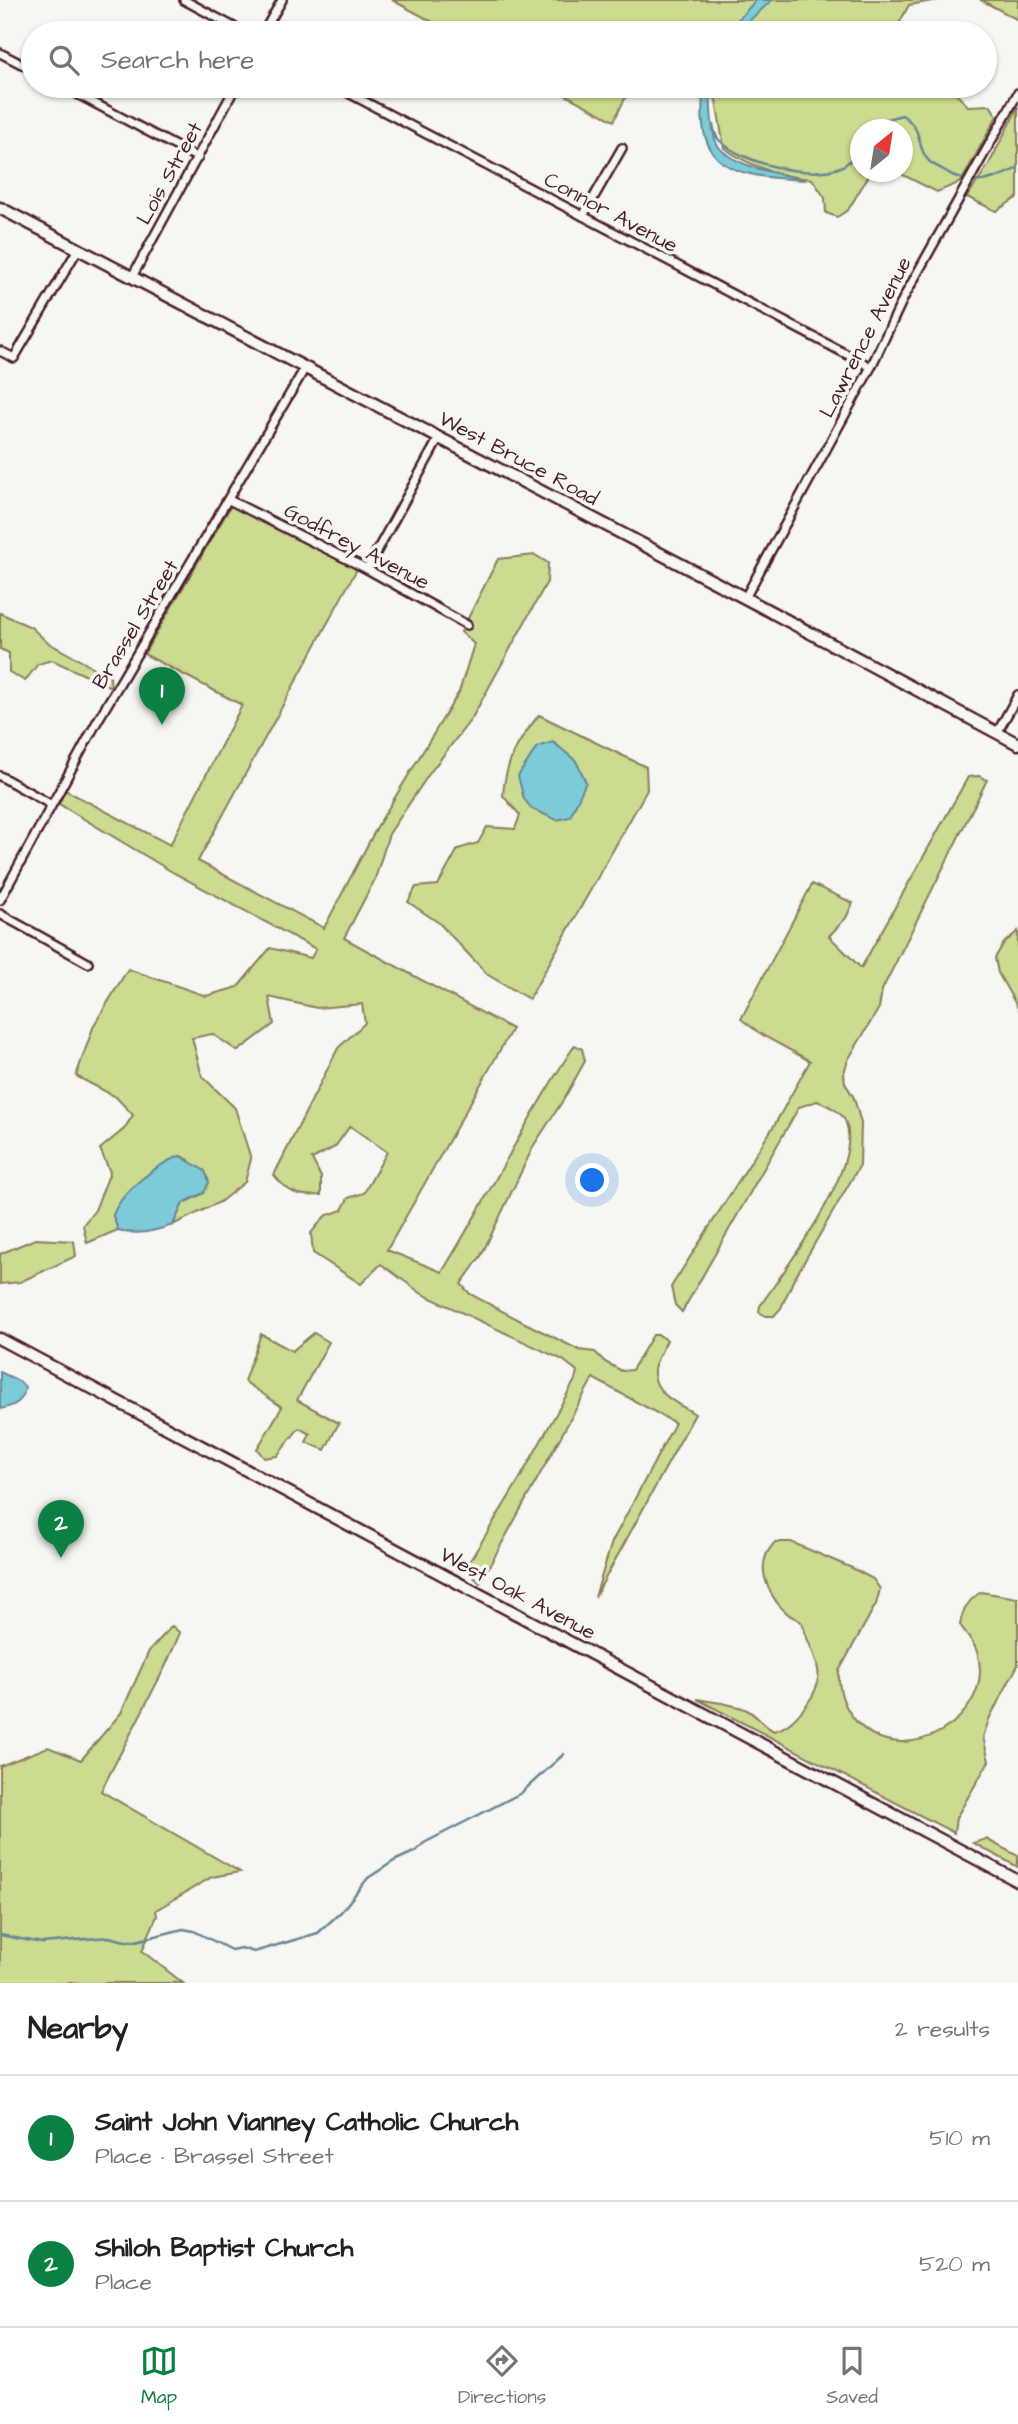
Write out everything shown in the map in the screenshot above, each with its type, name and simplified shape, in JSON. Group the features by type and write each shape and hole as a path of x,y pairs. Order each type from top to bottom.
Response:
{"street":[{"path":"184,0 223,21"},
{"path":"270,21 282,0"},
{"path":"0,52 21,63"},
{"name":"Lawrence Avenue","path":"745,598 871,367 904,296 1018,93"},
{"path":"85,98 198,158"},
{"name":"Lois Street","path":"132,277 230,98"},
{"name":"Connor Avenue","path":"358,98 871,367"},
{"path":"583,216 622,148"},
{"name":"West Bruce Road","path":"0,208 1018,744"},
{"path":"0,351 14,358 78,249"},
{"name":"Brassel Street","path":"0,900 50,804 305,368"},
{"path":"367,569 439,438"},
{"name":"Godfrey Avenue","path":"229,500 367,569 467,625"},
{"path":"997,733 1018,695"},
{"path":"0,776 50,804"},
{"path":"0,914 88,963"},
{"name":"West Oak Avenue","path":"0,1339 1018,1881"}],"green space":[{"path":"392,0 939,0 909,5 900,21 431,21"},
{"path":"980,0 1018,0 1018,20 983,1"},
{"path":"571,98 625,98 614,121"},
{"path":"714,98 960,98 968,106 990,105 997,116 961,182 937,192 913,180 913,119 850,119 850,182 865,182 848,210 837,217 826,213 825,198 812,179 766,169 724,148"},
{"path":"1018,107 1018,197 996,211 967,197 989,164"},
{"path":"232,504 357,569 198,861 324,928 377,827 459,692 474,644 461,632 498,559 535,555 548,563 547,582 472,718 429,774 389,834 375,879 344,938 512,1029 387,1250 442,1272 557,1073 575,1045 582,1049 585,1061 534,1145 481,1256 461,1284 470,1294 579,1350 595,1352 605,1362 622,1371 632,1370 653,1335 667,1340 655,1364 655,1379 662,1392 695,1414 595,1597 612,1542 675,1423 593,1378 480,1583 465,1569 519,1480 575,1380 577,1371 563,1360 422,1294 381,1264 361,1284 313,1253 311,1233 325,1216 342,1210 348,1198 364,1193 387,1152 350,1126 335,1147 312,1159 321,1177 321,1195 294,1192 274,1175 338,1048 365,1023 362,1004 317,1008 269,997 274,1024 238,1051 212,1034 192,1038 202,1076 235,1108 251,1159 245,1182 220,1202 173,1225 183,1203 204,1193 189,1160 181,1156 151,1172 126,1196 113,1215 118,1230 87,1243 83,1225 95,1210 110,1172 100,1149 124,1129 133,1115 116,1097 76,1076 94,1025 128,969 206,996 238,987 270,948 311,958 316,949 174,873 59,804 65,790 170,845 242,705 144,654"},
{"path":"0,613 31,627 47,642 110,677 111,687 52,660 38,664 25,681 9,672 9,653 0,649"},
{"path":"539,715 646,767 647,790 529,999 488,975 439,923 408,902 416,887 438,885 458,849 478,843 487,827 515,829 520,815 503,796 504,784 519,743"},
{"path":"979,776 987,780 882,990 879,1008 848,1060 844,1073 845,1083 854,1098 861,1123 860,1165 793,1281 781,1308 774,1316 759,1312 760,1306 819,1218 843,1165 848,1142 846,1123 841,1115 817,1101 799,1107 682,1312 675,1305 671,1287 775,1124 810,1061 762,1035 741,1019 812,884 853,903 846,918 829,936 861,968 968,777"},
{"path":"1018,931 1018,1008 998,973 995,958 1004,943"},
{"path":"35,1239 74,1241 76,1256 20,1282 0,1284 0,1254"},
{"path":"314,1333 329,1342 297,1400 339,1423 325,1450 306,1442 310,1434 299,1428 277,1456 264,1458 257,1449 282,1407 244,1381 261,1334 292,1351"},
{"path":"775,1542 791,1542 852,1568 873,1579 880,1589 876,1604 839,1671 840,1684 845,1704 856,1721 875,1736 897,1742 920,1740 942,1731 960,1716 973,1698 980,1676 977,1652 960,1625 969,1602 981,1592 1018,1598 1018,1665 990,1717 983,1737 989,1761 956,1818 954,1833 697,1699 747,1710 774,1731 793,1720 817,1687 818,1671 803,1624 777,1603 765,1580 764,1563 767,1552"},
{"path":"172,1626 180,1633 101,1791 240,1872 212,1877 156,1910 157,1916 142,1951 183,1983 0,1983 0,1766 48,1747 81,1760 121,1713 149,1651"},
{"path":"986,1839 1018,1856 1018,1867 973,1843"}],"water":[{"path":"756,0 772,0 749,21 737,21"},
{"path":"703,98 711,98 714,134 718,146 725,153 758,169 805,180 757,175 738,171 723,163 712,152 705,136"},
{"path":"553,742 576,761 586,782 570,817 557,820 532,809 524,799 518,776 537,747"},
{"path":"180,1156 205,1171 209,1182 204,1193 183,1203 173,1225 139,1233 118,1230 113,1215 124,1197 151,1172"},
{"path":"0,1372 25,1387 23,1396 17,1402 0,1409"}],"waterway":[{"path":"887,119 902,115 907,119"},
{"path":"713,125 718,139 729,148 743,156 777,167 812,172 828,171 850,161"},
{"path":"913,125 929,161 962,179 988,180 1018,168"},
{"path":"0,1935 42,1943 109,1937 136,1941 183,1929 194,1931 231,1950 241,1948 254,1952 318,1933 341,1912 368,1878 416,1851 424,1843 521,1793 564,1754"}],"place":[{"name":"Saint John Vianney Catholic Church","path":"162,725"},
{"name":"Shiloh Baptist Church","path":"61,1558"}]}
